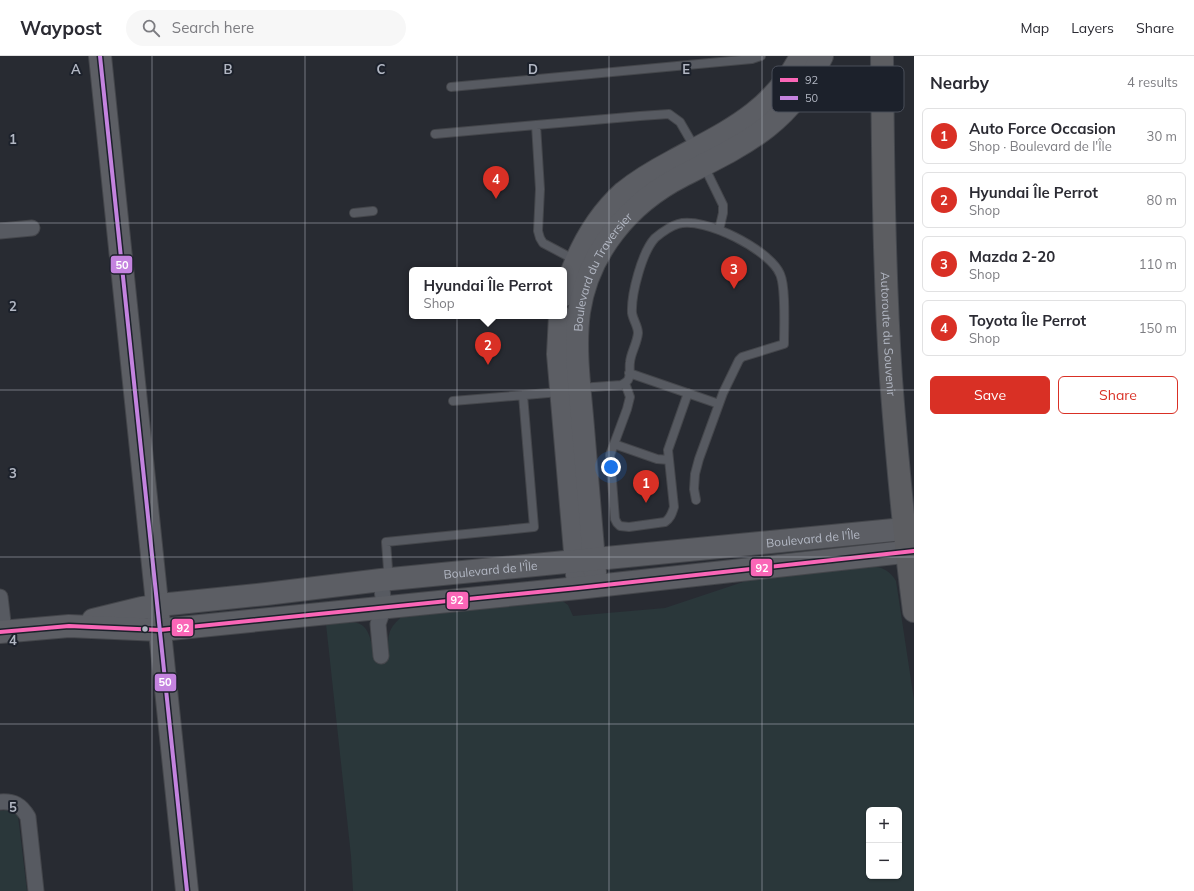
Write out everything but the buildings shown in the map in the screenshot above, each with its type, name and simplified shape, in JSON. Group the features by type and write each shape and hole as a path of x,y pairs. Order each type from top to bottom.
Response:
{"highway":[{"name":"Autoroute du Souvenir","path":"882,56 882,66"},
{"name":"Autoroute du Souvenir","path":"883,112 888,325 896,445 909,528 914,611"}],"street":[{"path":"100,56 187,891"},
{"name":"Boulevard du Traversier","path":"796,66 801,56"},
{"name":"Boulevard du Traversier","path":"816,66 822,56"},
{"name":"Boulevard du Traversier","path":"570,390 578,346 579,312 582,294 588,277 602,249 613,232 636,208 754,114 772,97"},
{"name":"Boulevard du Traversier","path":"567,284 576,260 590,233 624,192 646,176 753,138 784,112"},
{"path":"0,231 32,228"},
{"name":"Boulevard du Traversier","path":"560,319 558,354 570,390 587,587"},
{"name":"Boulevard de l'Île","path":"69,626 158,605 381,580 909,528"},
{"name":"Boulevard de l'Île","path":"2,632 69,626 160,630 587,587 911,551"},
{"path":"381,580 384,607 378,624 381,656"},
{"path":"0,597 2,632"},
{"path":"0,802 12,802 18,805 24,810 28,817 36,891"}],"lane":[{"path":"451,87 752,59 762,56"},
{"path":"435,134 669,114 680,122 700,157 723,205 723,213 718,230"},
{"path":"536,125 540,188 538,231 540,238 543,243 576,260"},
{"path":"354,213 373,211"},
{"path":"453,401 620,385 625,383 628,380 629,363 637,340 638,331 632,313 636,286 644,258 650,246 661,234 678,224 697,223 718,230 762,252 777,267 781,275 783,285 784,344 742,357 736,367 719,404 695,474 694,489 696,500"},
{"path":"629,373 719,404"},
{"path":"625,383 630,397 610,455 615,519 620,526 629,527 665,522 672,515 674,506 668,450 688,393"},
{"path":"381,580 388,569 386,542 534,527 523,395"},
{"path":"614,444 657,460 669,460"}],"shaded area":[{"path":"873,566 886,570 891,575 896,581 914,700 914,891 353,891 351,856 326,624 349,622 362,625 366,629 369,636 375,658 389,656 389,633 394,624 404,615 561,600 568,605 573,616 665,608 755,578"},
{"path":"0,811 12,811 18,816 27,891 0,891"}],"transit line":[{"name":"50","path":"100,56 187,891"},
{"name":"92","path":"0,632 69,626 160,630 578,588 914,551"}],"place":[{"name":"Toyota Île Perrot","path":"496,199"},
{"name":"Mazda 2-20","path":"734,289"},
{"name":"Hyundai Île Perrot","path":"488,365"},
{"name":"Auto Force Occasion","path":"646,503"}]}
